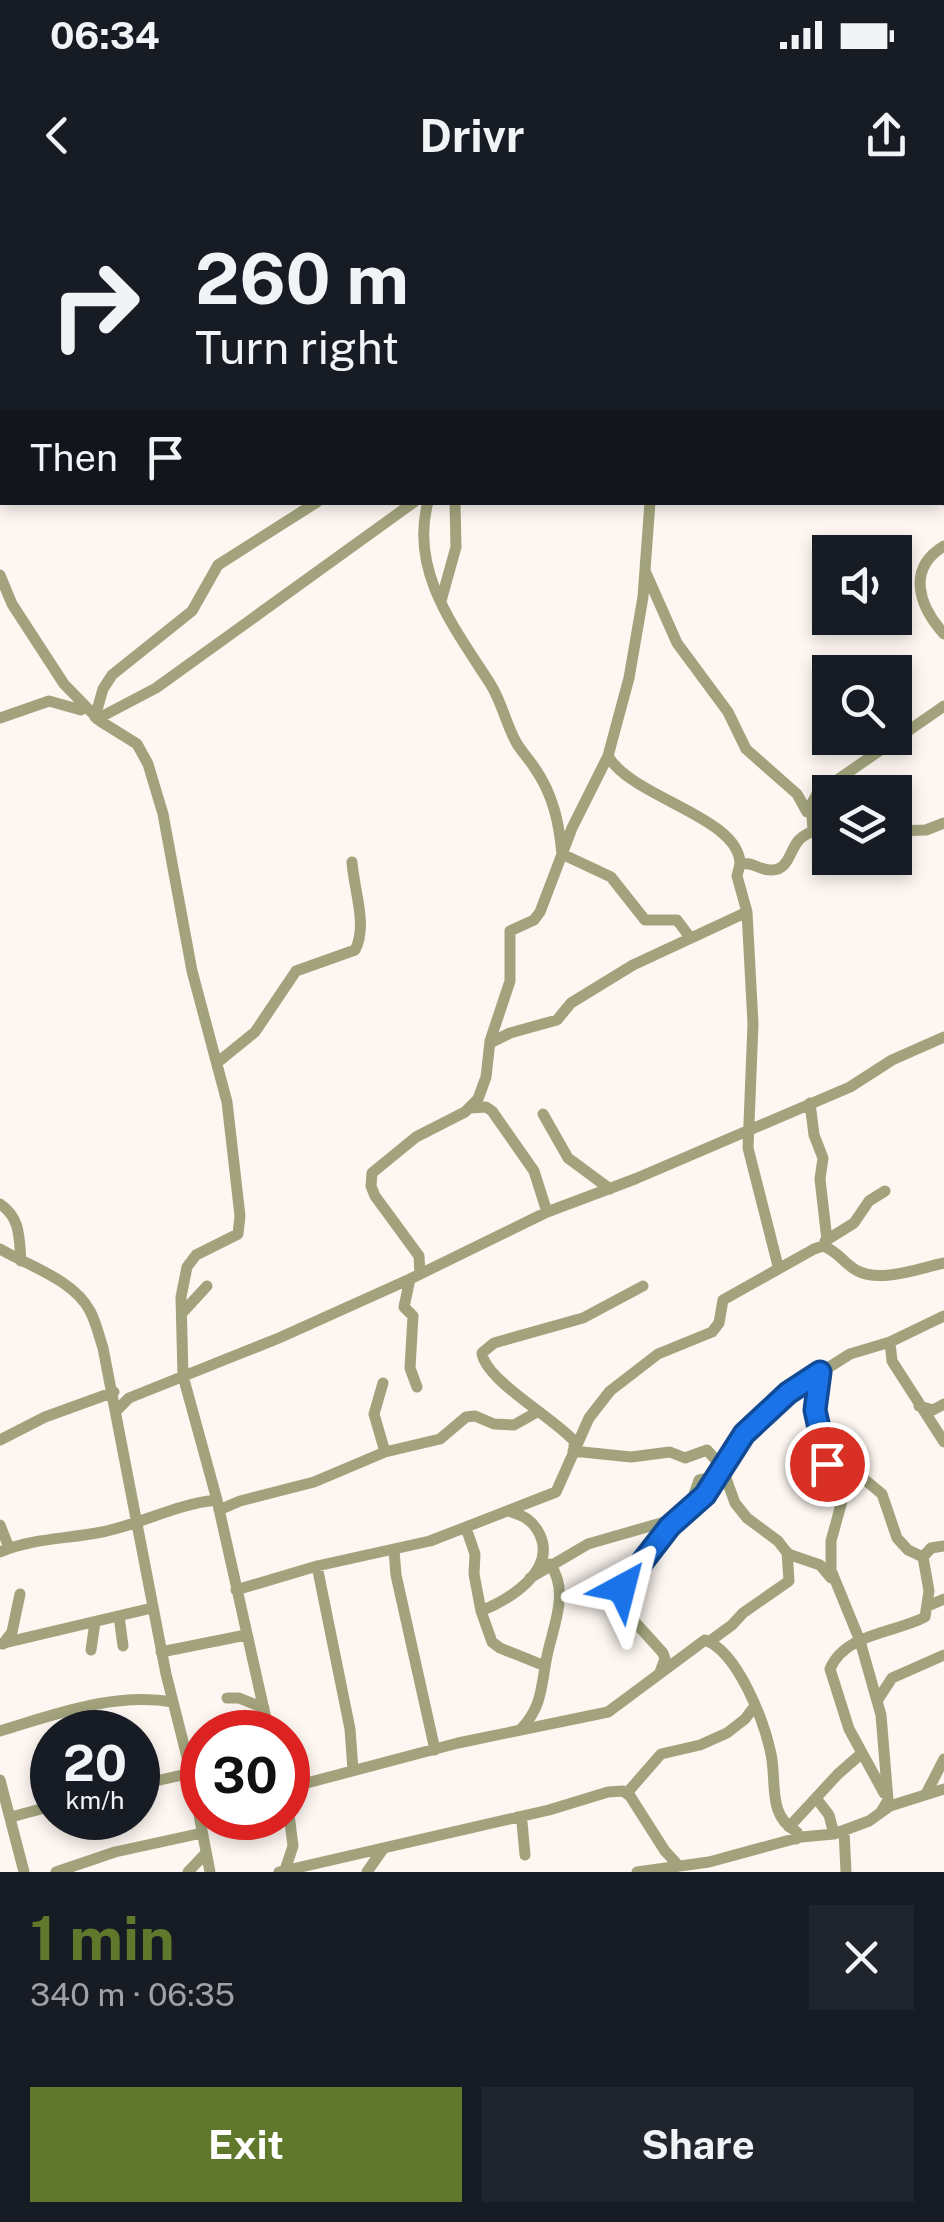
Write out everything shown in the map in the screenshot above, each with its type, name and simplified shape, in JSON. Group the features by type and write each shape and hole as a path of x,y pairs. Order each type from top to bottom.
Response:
{"street":[{"path":"97,718 103,690 112,675 192,610 218,565 312,505"},
{"path":"383,523 398,505"},
{"path":"97,718 172,677 410,505"},
{"path":"427,505 423,529 432,588 462,644 494,689 514,738 552,800 562,854"},
{"path":"442,601 456,548 455,505"},
{"path":"470,1108 484,1084 490,1043 510,981 510,932 534,920 540,912 562,854 608,756 633,660 646,573 650,505"},
{"path":"944,546 928,556 920,579 924,602 944,634"},
{"path":"646,573 677,643 728,712 746,749 798,794 812,814"},
{"path":"0,575 12,604 64,684 97,718"},
{"path":"0,718 57,701 97,718 137,744 148,764 163,814 192,971 218,1062 230,1124 240,1227 232,1238 191,1260 181,1314 183,1376 218,1505 264,1708"},
{"path":"912,729 942,709"},
{"path":"844,775 872,755"},
{"path":"608,756 627,778 731,840 738,848 737,876 747,912 753,1024 741,1134 778,1266"},
{"path":"798,794 812,794"},
{"path":"807,812 812,803"},
{"path":"912,831 944,823"},
{"path":"740,864 779,868 798,840 812,832"},
{"path":"562,854 607,874 645,920 677,920 689,936"},
{"path":"218,1062 255,1032 296,971 355,950 362,920 356,904 352,862"},
{"path":"490,1043 556,1020 572,1003 633,964 747,912"},
{"path":"117,1410 128,1398 415,1277 547,1212 850,1087 892,1060 944,1037"},
{"path":"810,1102 814,1135 823,1158 820,1179 826,1240"},
{"path":"417,1387 410,1368 413,1316 404,1306 419,1256 375,1196 372,1173 416,1137 470,1108 486,1107 534,1170 547,1212"},
{"path":"543,1114 568,1158 610,1189"},
{"path":"814,1249 859,1219 869,1201 884,1191"},
{"path":"824,1200 842,1230"},
{"path":"0,1204 10,1211 17,1225 21,1261"},
{"path":"0,1249 51,1276 88,1308 104,1348 152,1608 180,1730"},
{"path":"236,1590 466,1528 556,1492 590,1418 610,1391 672,1347 712,1332 719,1323 722,1300 814,1249 832,1249 853,1269 866,1274 944,1264"},
{"path":"181,1314 207,1286"},
{"path":"573,1450 574,1441 566,1431 536,1412 487,1370 482,1357 486,1347 583,1318 644,1286"},
{"path":"660,1672 665,1660 663,1653 626,1611 620,1597 624,1584 705,1495 744,1434 788,1393 858,1351 876,1346 890,1348 944,1316"},
{"path":"890,1348 918,1406 944,1442"},
{"path":"820,1372 815,1410 827,1464 842,1501 830,1541 835,1583"},
{"path":"383,1383 374,1414 385,1452"},
{"path":"0,1440 60,1410 114,1392"},
{"path":"918,1406 933,1410 944,1404"},
{"path":"0,1525 4,1550 100,1533 177,1507 218,1505 314,1482 385,1452 440,1440 466,1418 476,1416 494,1424 514,1424 536,1412"},
{"path":"573,1450 620,1457 670,1452 685,1458 706,1450 739,1508 787,1552 820,1564 835,1583 860,1641 883,1730 885,1806"},
{"path":"684,1514 697,1482 692,1456"},
{"path":"827,1464 852,1469 882,1494 898,1538 908,1550 923,1557"},
{"path":"697,1482 720,1472"},
{"path":"508,1512 529,1520 545,1548 542,1563 530,1578"},
{"path":"481,1611 505,1600 550,1564 588,1544 684,1514"},
{"path":"466,1528 475,1554 474,1574 488,1633 496,1646 545,1666"},
{"path":"923,1557 931,1548 944,1546"},
{"path":"394,1550 396,1575 435,1750"},
{"path":"310,1782 614,1710 698,1642 710,1641 791,1579 787,1552"},
{"path":"885,1806 843,1714 830,1669 835,1659 860,1641 927,1615 928,1576 923,1557"},
{"path":"522,1729 541,1699 560,1590 550,1564"},
{"path":"317,1566 350,1729 353,1770"},
{"path":"1,1644 12,1632 20,1594"},
{"path":"928,1606 944,1599"},
{"path":"1,1644 152,1608"},
{"path":"120,1616 123,1646"},
{"path":"91,1650 95,1622"},
{"path":"161,1652 246,1634"},
{"path":"710,1641 736,1668 754,1707 770,1749 774,1798 792,1833"},
{"path":"876,1701 892,1678 944,1655"},
{"path":"0,1731 77,1708 128,1698 173,1702"},
{"path":"227,1698 240,1698 264,1708"},
{"path":"282,1871 608,1792 627,1792 661,1754 700,1746 727,1733 754,1707"},
{"path":"792,1833 816,1798 862,1753"},
{"path":"926,1794 944,1759"},
{"path":"0,1780 24,1872"},
{"path":"637,1872 710,1862 792,1833 839,1833 869,1821 885,1806 944,1789"},
{"path":"627,1792 678,1866"},
{"path":"816,1798 839,1833 846,1872"},
{"path":"10,1817 30,1812"},
{"path":"517,1817 522,1822 524,1855"},
{"path":"56,1872 116,1852 180,1837"},
{"path":"203,1840 210,1872"},
{"path":"282,1871 292,1840"},
{"path":"367,1872 383,1848"},
{"path":"188,1872 205,1854"},
{"path":"344,1856 354,1872"}],"route":[{"path":"622,1588 670,1526 713,1485 744,1434 788,1393 820,1372 815,1410 827,1464"}]}
